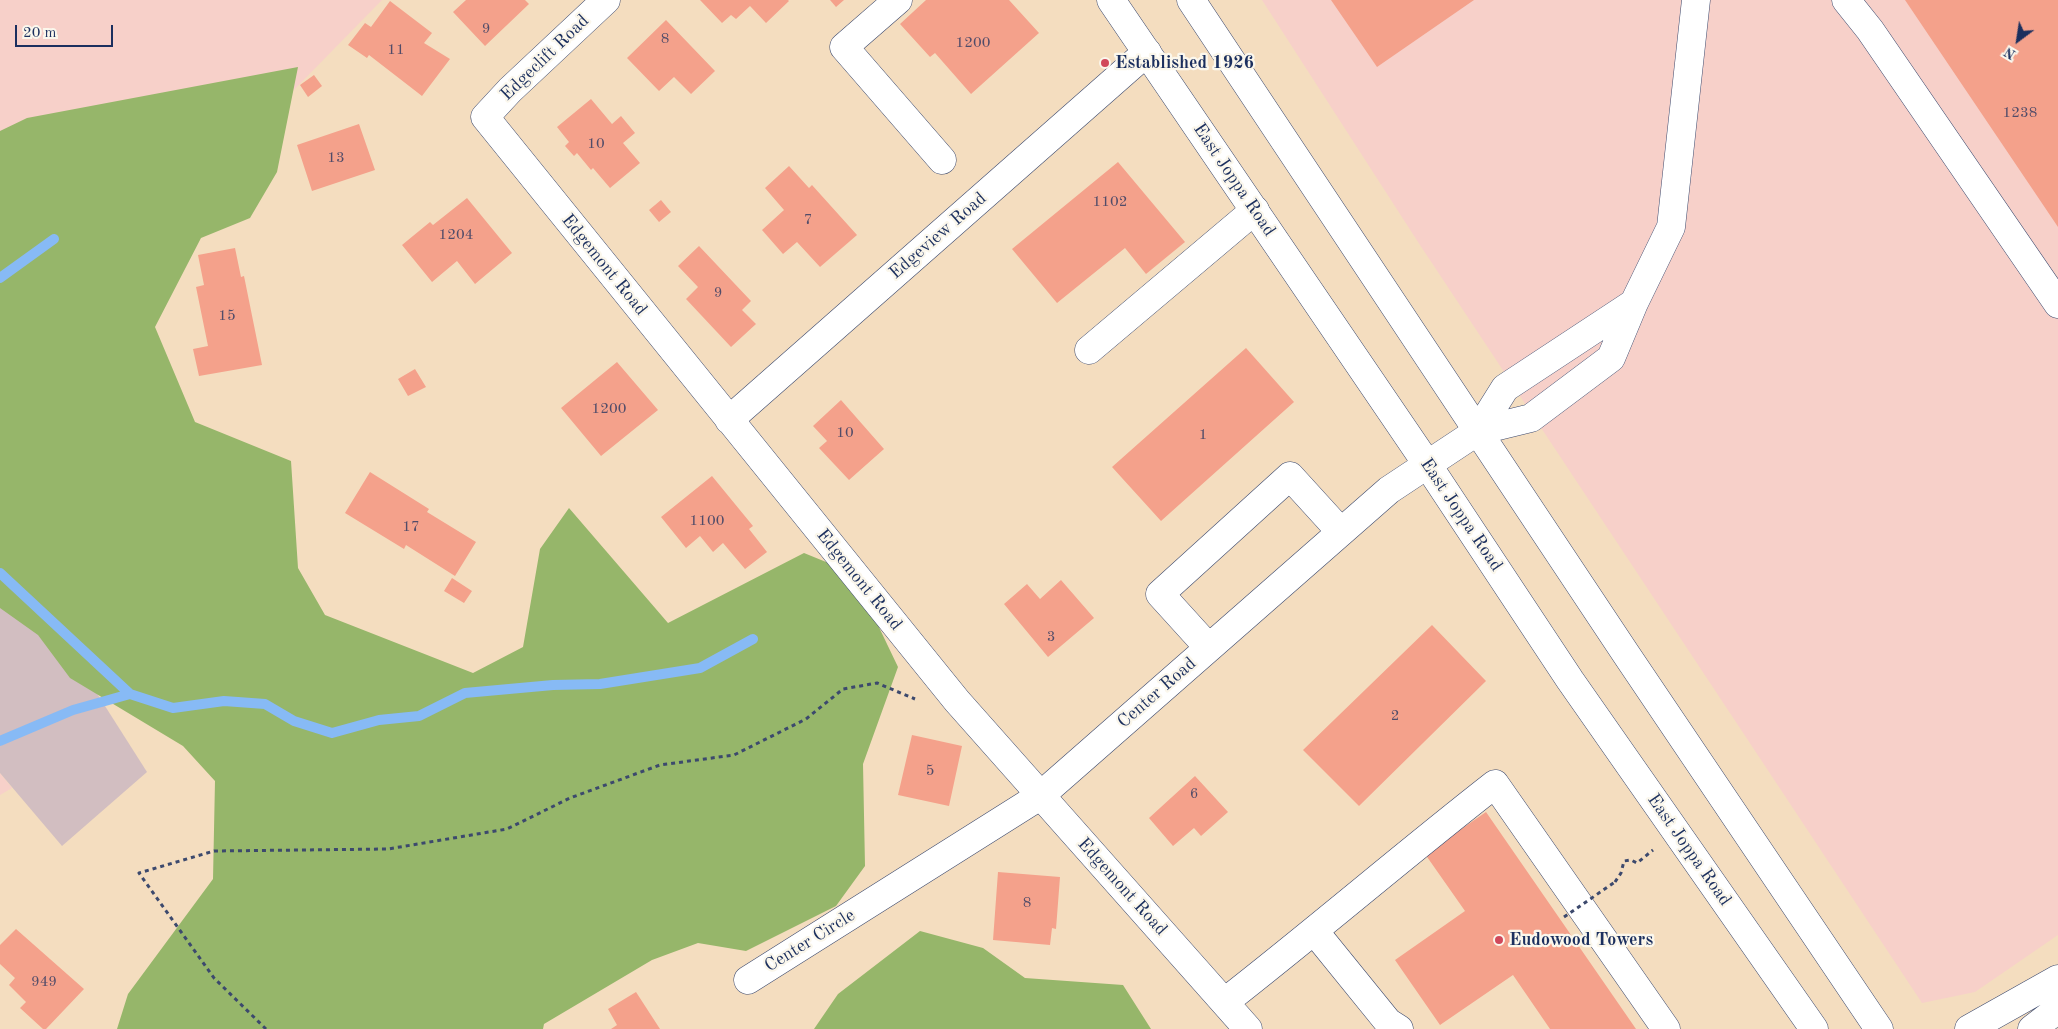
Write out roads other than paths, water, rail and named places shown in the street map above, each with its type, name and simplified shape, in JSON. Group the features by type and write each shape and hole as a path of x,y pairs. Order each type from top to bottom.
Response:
{"street":[{"name":"Edgeclift Road","path":"484,117 606,0"},
{"path":"898,0 844,47 942,160"},
{"name":"East Joppa Road","path":"1111,0 1427,464 1570,680 1814,1029"},
{"path":"1191,0 1879,1029"},
{"path":"1478,430 1531,418 1611,358 1634,304 1671,227 1696,0"},
{"path":"1846,0 1870,30 2058,304"},
{"name":"Edgeview Road","path":"729,420 1147,52"},
{"name":"Edgemont Road","path":"484,117 957,700 1040,796 1226,1001 1248,1029"},
{"path":"1089,350 1255,210"},
{"path":"1478,430 1505,388 1634,304"},
{"name":"Center Road","path":"872,902 1040,796 1389,490 1478,430"},
{"path":"1209,648 1160,594 1290,476 1341,532"},
{"path":"1226,1001 1315,932 1420,843 1495,784 1666,1029"},
{"name":"Center Circle","path":"748,980 872,902"},
{"path":"1315,932 1388,1022 1399,1029"},
{"path":"1969,1029 2058,979"},
{"path":"2032,1029 2058,1009"}],"waterway":[{"path":"0,278 54,239"},
{"path":"0,573 130,694"},
{"path":"0,741 73,710 130,694 173,708 224,701 265,704 294,721 332,733 379,720 419,716 465,693 553,685 600,684 700,668 753,639"}],"place":[{"name":"Established 1926","path":"1105,63"},
{"name":"Eudowood Towers","path":"1499,940"}]}
